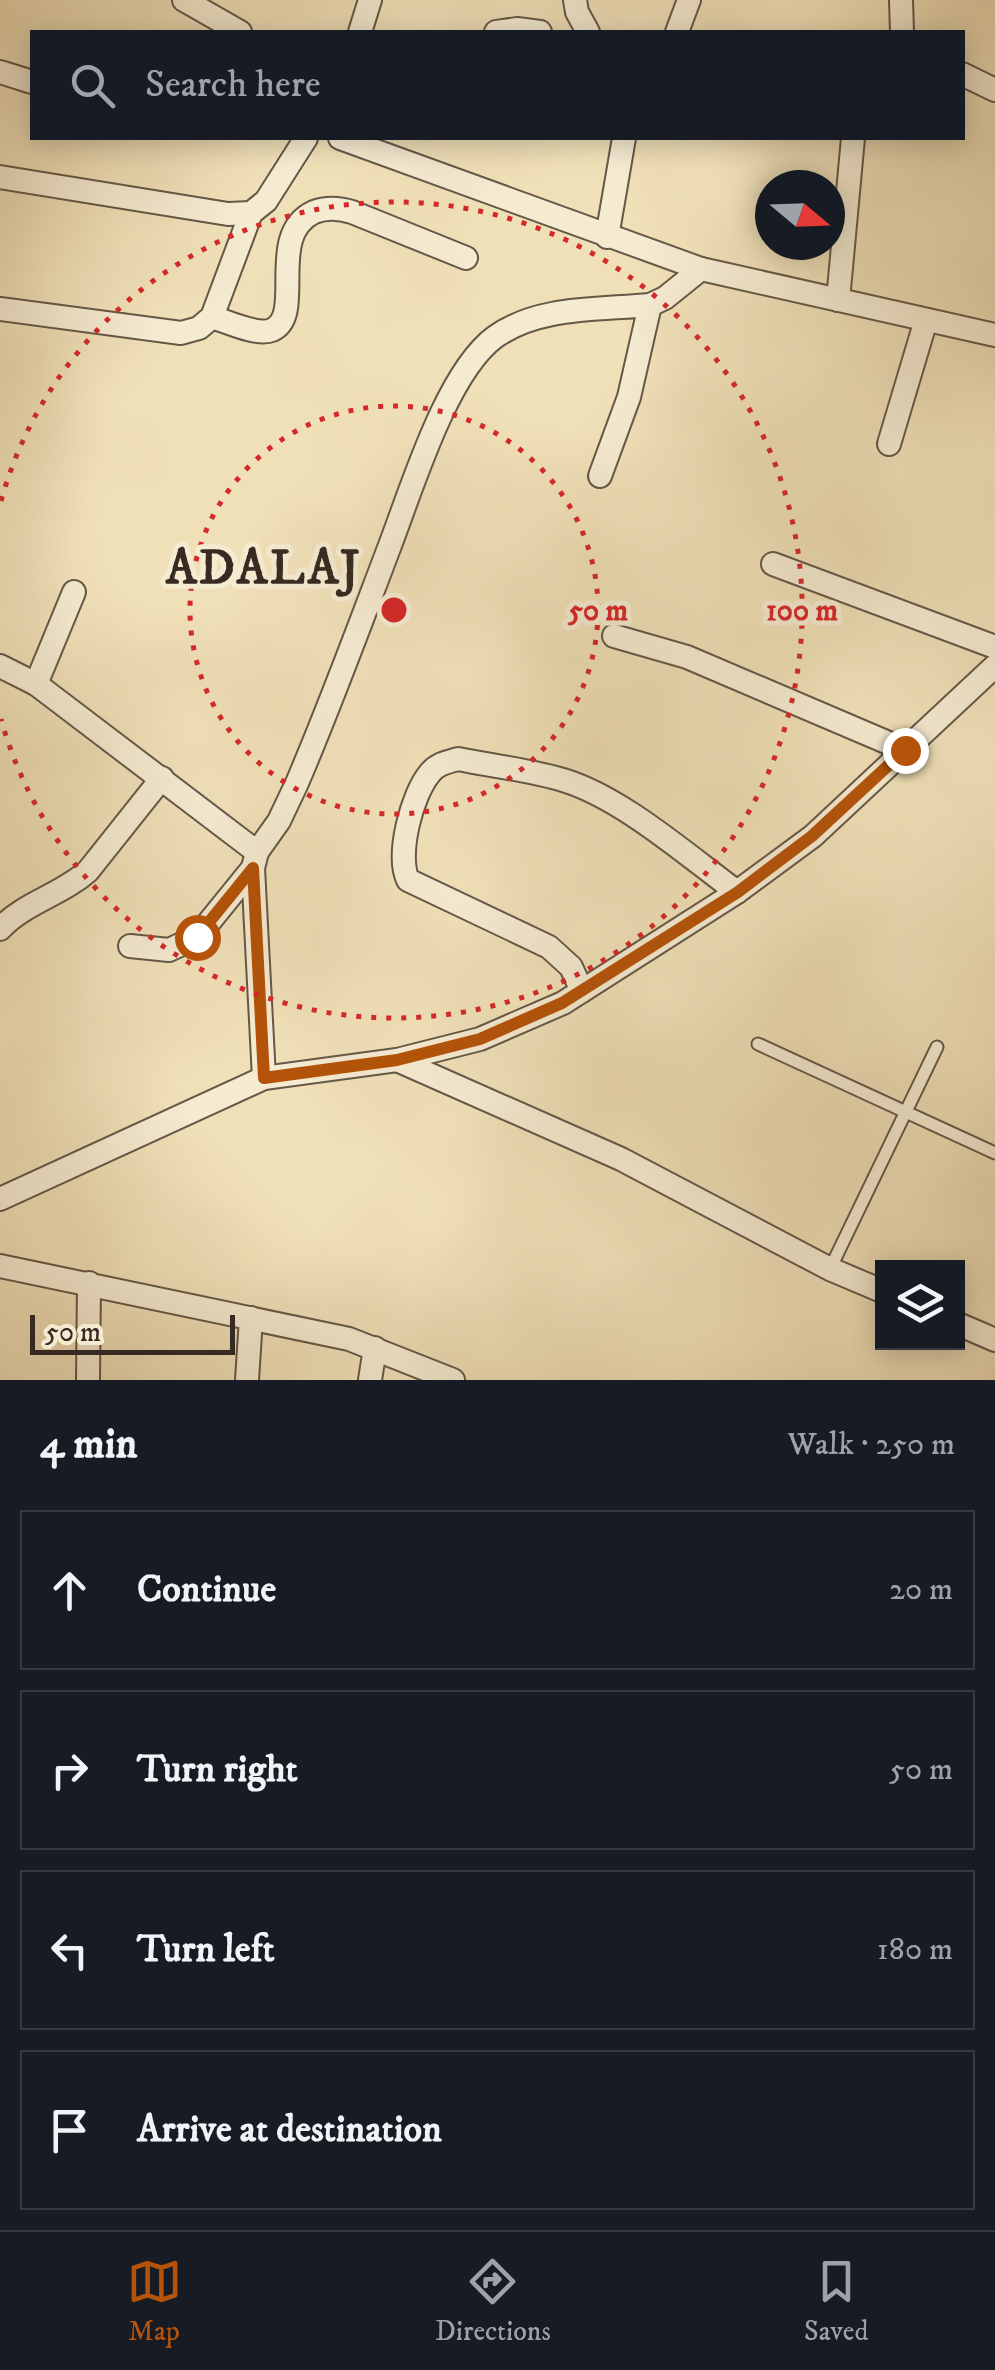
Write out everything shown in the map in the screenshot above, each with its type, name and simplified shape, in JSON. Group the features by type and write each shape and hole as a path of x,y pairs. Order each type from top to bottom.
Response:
{"street":[{"path":"184,0 236,30"},
{"path":"361,30 370,0"},
{"path":"575,0 587,30"},
{"path":"678,30 689,0"},
{"path":"901,0 902,30"},
{"path":"0,72 30,81"},
{"path":"965,75 995,90"},
{"path":"0,309 181,333 199,328 212,317 251,213 266,201 305,140"},
{"path":"345,140 700,269 995,335"},
{"path":"607,236 624,140"},
{"path":"838,300 853,140"},
{"path":"0,177 228,214 251,213"},
{"path":"212,317 260,331 271,331 280,324 285,310 289,240 301,219 320,210 338,208 352,212 466,258"},
{"path":"130,946 169,950 197,937 255,860 278,821 297,783 433,433 472,360 492,339 538,315 650,305 666,298 700,269"},
{"path":"600,476 629,397 650,305"},
{"path":"889,444 926,320"},
{"path":"773,564 995,647"},
{"path":"36,684 74,592"},
{"path":"614,636 686,657 905,750"},
{"path":"0,666 36,684 162,778 255,860 264,1078"},
{"path":"0,1199 264,1078 397,1060 480,1039 547,1010 738,892 812,836 995,666"},
{"path":"582,991 571,967 549,947 408,880 402,850 420,786 444,762 458,760 562,780 584,788 614,804 738,892"},
{"path":"0,929 17,914 88,872 162,778"},
{"path":"397,1060 622,1159 875,1289"},
{"path":"0,1266 350,1339 440,1378"},
{"path":"88,1380 89,1283"},
{"path":"246,1380 251,1318"},
{"path":"965,1327 995,1340"},
{"path":"370,1380 376,1348"}],"lane":[{"path":"758,1044 995,1153"},
{"path":"830,1269 936,1047"}],"district":[{"name":"ADALAJ","path":"264,569"}],"route":[{"path":"197,937 253,868 264,1078 397,1060 480,1039 562,1003 738,892 812,836 905,750"}]}
